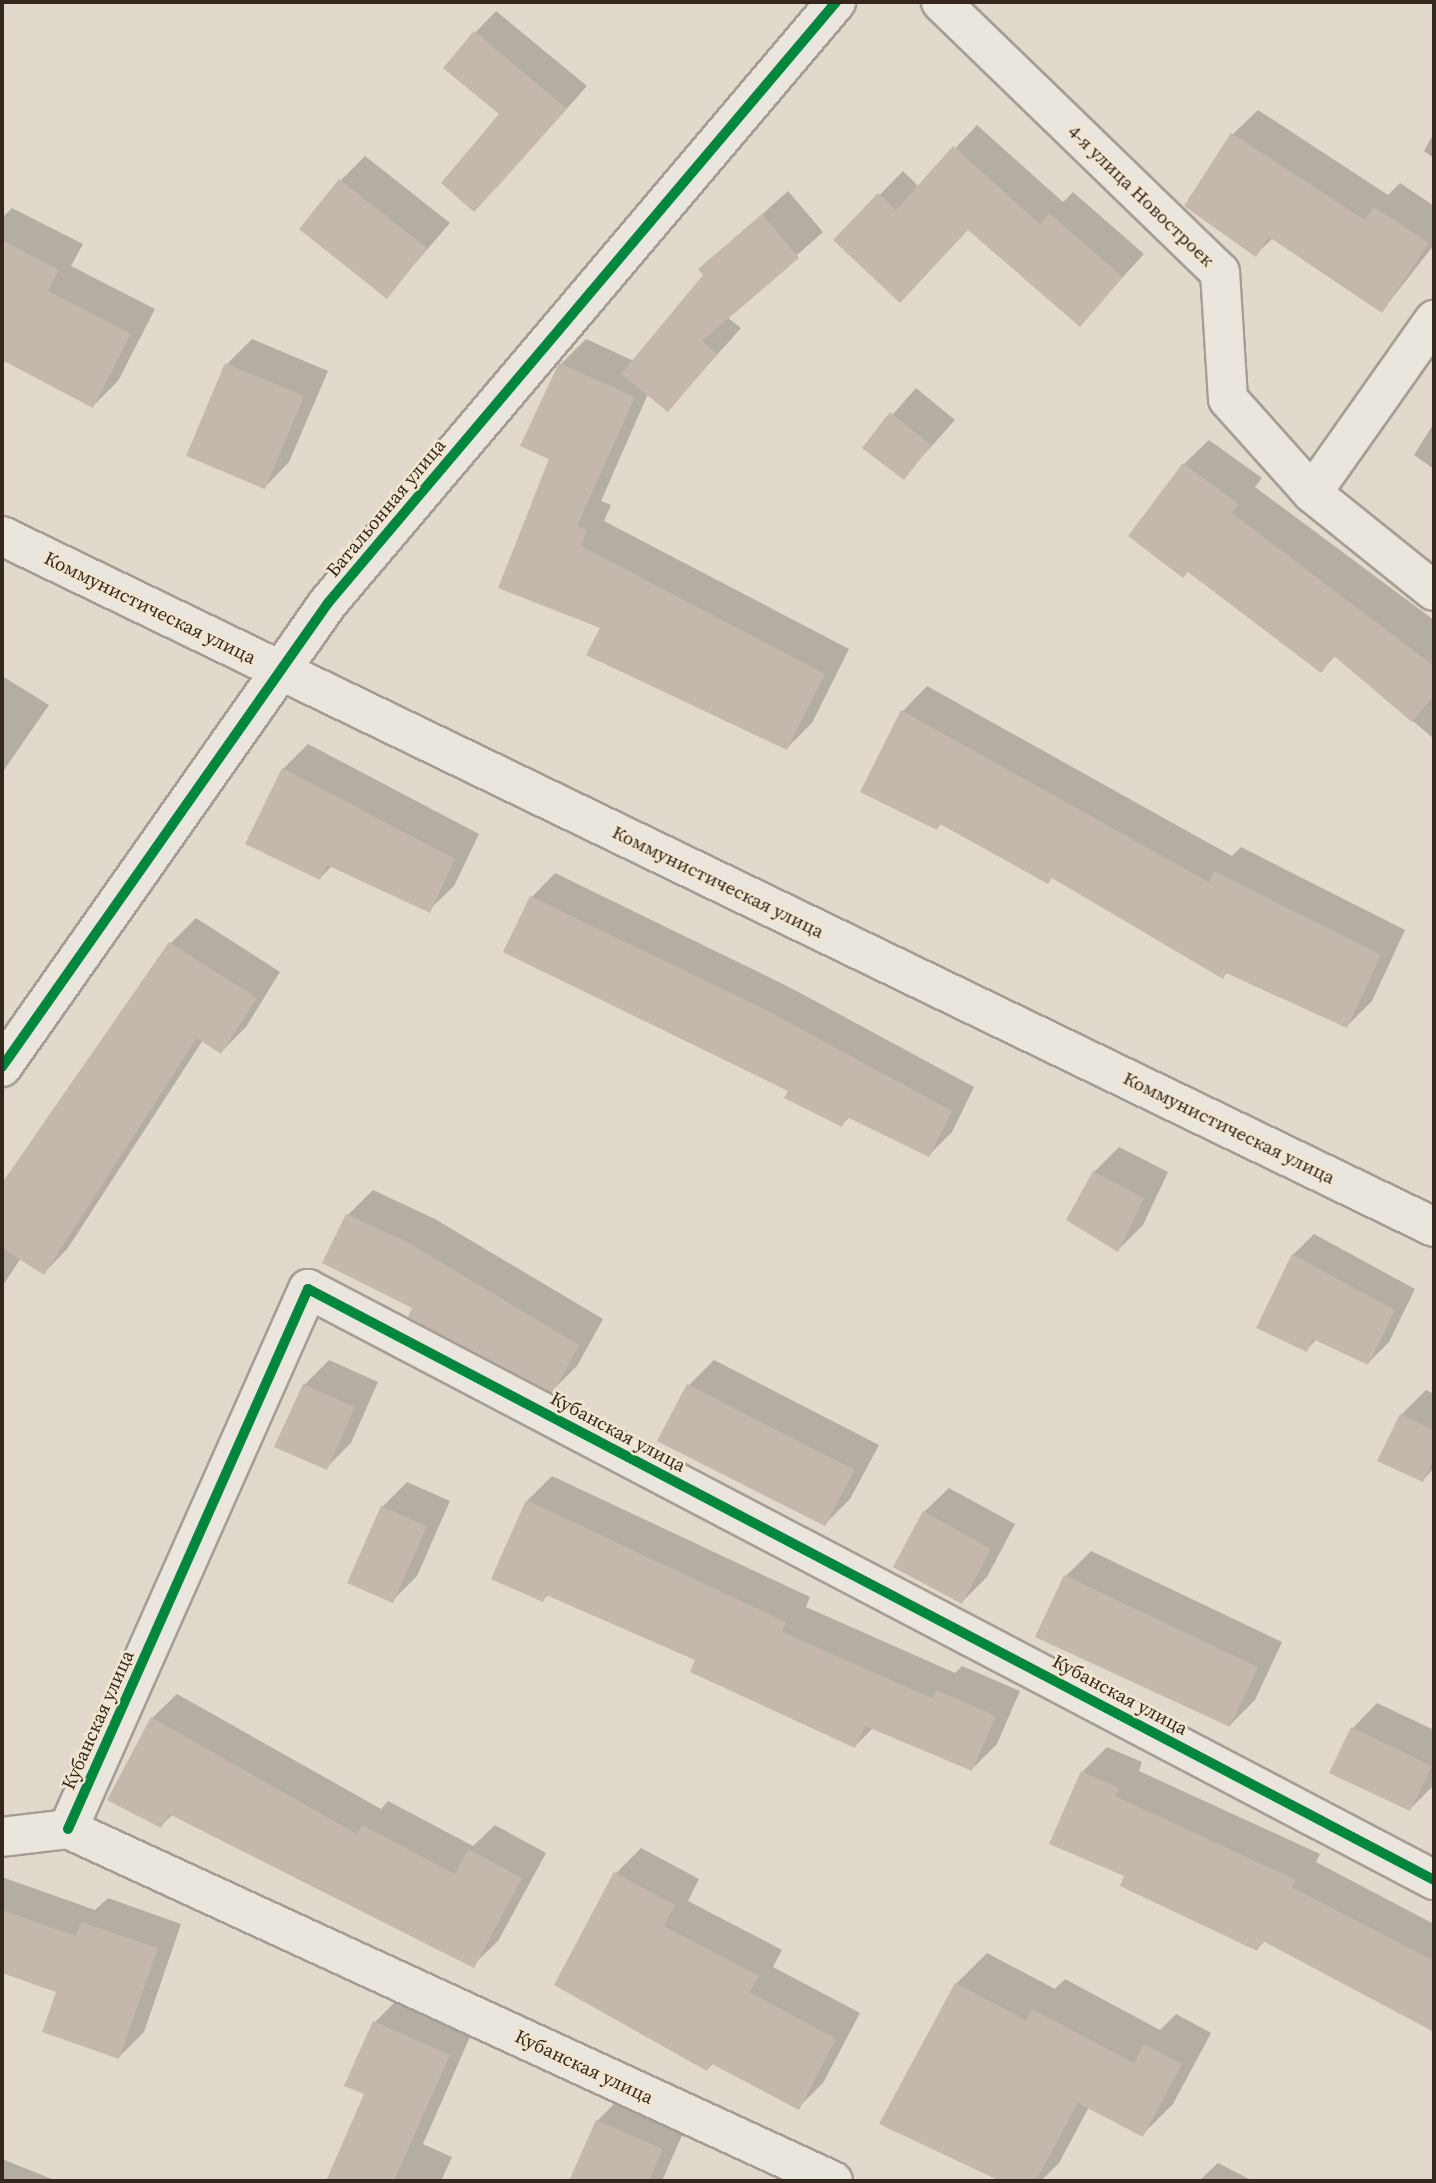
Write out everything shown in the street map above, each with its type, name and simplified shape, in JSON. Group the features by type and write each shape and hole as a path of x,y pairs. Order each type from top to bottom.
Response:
{"street":[{"name":"Батальонная улица","path":"2,1067 278,670 836,2"},
{"name":"4-я улица Новостроек","path":"940,2 1220,272 1228,399 1312,493 1434,591"},
{"path":"1312,493 1434,320"},
{"name":"Коммунистическая улица","path":"2,536 1434,1227"},
{"name":"Кубанская улица","path":"833,2181 68,1829 308,1289 1434,1880"},
{"path":"2,1838 68,1829"}],"building":[{"path":"474,31 567,109 474,212 441,183 499,114 443,68"},
{"path":"1231,133 1365,220 1374,207 1429,243 1382,313 1269,237 1256,257 1184,206"},
{"path":"953,146 1040,224 1049,213 1123,277 1080,327 968,230 900,303 833,240 878,193 896,210"},
{"path":"339,179 427,248 387,299 299,229"},
{"path":"762,214 799,258 702,341 717,354 668,412 621,374 703,275 698,269"},
{"path":"2,240 59,270 48,291 131,334 93,408 2,360"},
{"path":"225,363 304,396 265,489 186,456"},
{"path":"559,363 635,397 577,526 587,530 581,546 825,674 787,750 586,655 600,628 498,588 549,459 520,446"},
{"path":"890,412 931,445 904,480 862,448"},
{"path":"1183,463 1239,504 1232,513 1434,666 1434,695 1412,722 1334,656 1321,673 1188,572 1183,578 1128,536"},
{"path":"901,710 1209,882 1214,871 1381,955 1347,1028 1226,973 1223,979 1052,878 1048,884 940,824 937,830 860,792"},
{"path":"282,768 455,859 430,913 327,865 320,880 245,844"},
{"path":"530,896 768,1011 952,1111 929,1157 847,1117 842,1127 784,1098 788,1091 503,952"},
{"path":"169,942 257,998 221,1054 197,1038 44,1275 2,1248 2,1183"},
{"path":"1093,1171 1144,1198 1118,1252 1066,1220"},
{"path":"346,1214 409,1243 579,1345 553,1393 408,1317 412,1308 322,1263"},
{"path":"1292,1254 1395,1310 1368,1365 1313,1339 1307,1352 1256,1328"},
{"path":"303,1384 355,1407 327,1470 274,1447"},
{"path":"687,1384 855,1470 825,1526 657,1441"},
{"path":"1400,1414 1434,1430 1434,1458 1423,1482 1377,1461"},
{"path":"526,1500 786,1622 782,1632 932,1698 936,1690 996,1716 972,1771 865,1726 855,1748 690,1672 695,1660 546,1595 543,1602 491,1579"},
{"path":"381,1506 427,1526 393,1603 347,1583"},
{"path":"923,1511 991,1549 962,1604 893,1567"},
{"path":"1064,1575 1258,1667 1230,1727 1035,1637"},
{"path":"151,1717 357,1834 362,1825 455,1874 468,1849 522,1878 474,1968 169,1814 161,1828 107,1800"},
{"path":"1351,1727 1432,1766 1410,1811 1329,1773"},
{"path":"1081,1771 1119,1788 1115,1796 1296,1880 1292,1887 1434,1961 1434,2032 1263,1941 1257,1951 1120,1886 1124,1876 1049,1844"},
{"path":"614,1872 675,1905 664,1926 759,1976 750,1992 836,2039 799,2110 712,2064 707,2071 554,1985"},
{"path":"2,1910 76,1936 81,1922 158,1948 119,2059 42,2032 56,1992 2,1973"},
{"path":"955,1983 1026,2020 1032,2009 1134,2063 1144,2044 1182,2064 1143,2137 1078,2103 1036,2181 1000,2181 879,2124"},
{"path":"373,2021 450,2055 394,2181 326,2181 364,2094 344,2086"},
{"path":"596,2120 663,2149 649,2181 569,2181"}],"cycle path":[{"path":"2,1067 328,603 836,2"},
{"path":"68,1829 308,1289 1434,1880"}]}
